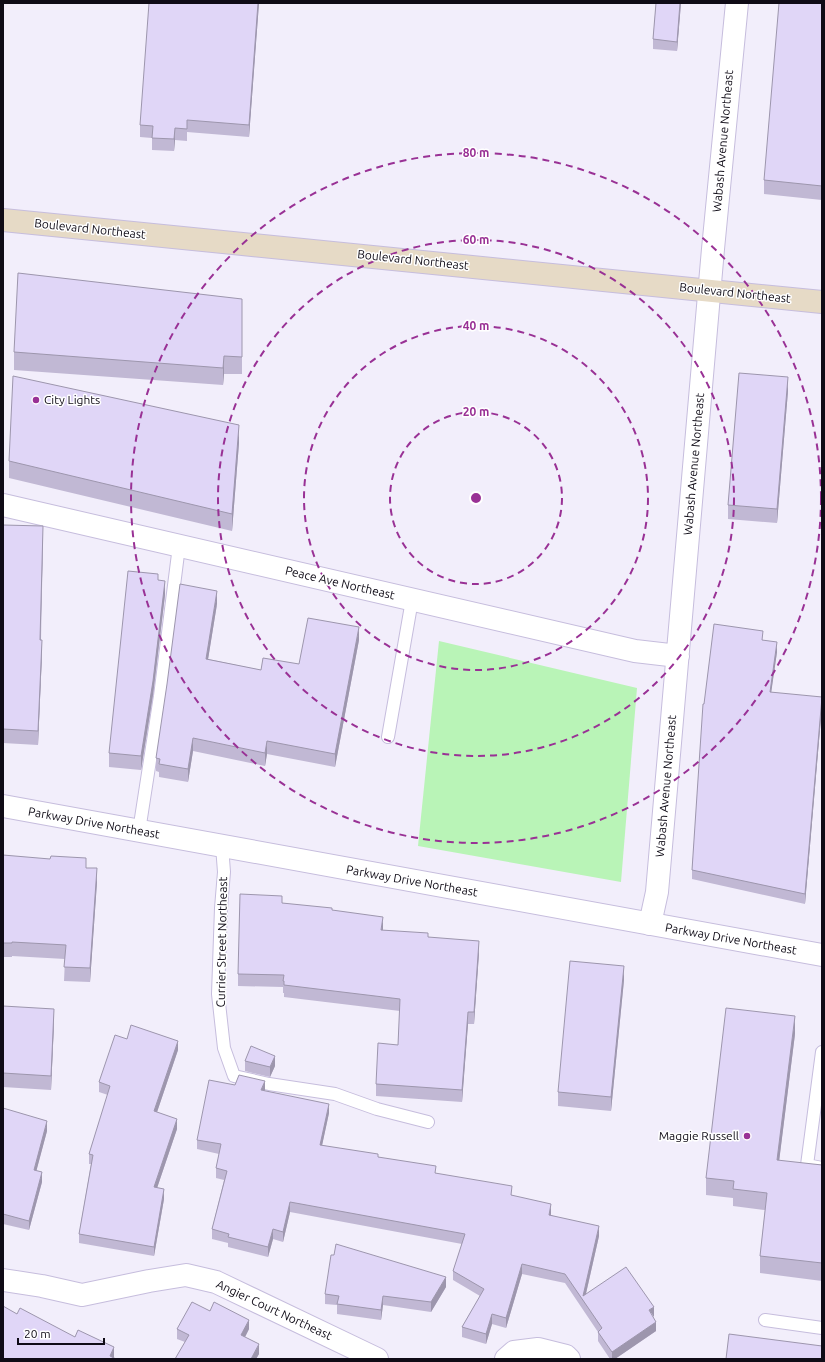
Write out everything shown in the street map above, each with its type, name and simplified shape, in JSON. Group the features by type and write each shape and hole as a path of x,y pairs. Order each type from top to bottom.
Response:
{"main road":[{"name":"Boulevard Northeast","path":"3,220 822,302"}],"street":[{"name":"Wabash Avenue Northeast","path":"650,924 657,892 736,3"},
{"name":"Peace Ave Northeast","path":"3,505 635,651 678,656"},
{"name":"Parkway Drive Northeast","path":"3,806 822,955"},
{"name":"Angier Court Northeast","path":"3,1280 42,1286 82,1295 186,1275 216,1282 377,1359"},
{"path":"506,1359 514,1352 538,1348 566,1356 569,1359"}],"lane":[{"path":"139,831 160,696 179,546"},
{"path":"388,737 412,600"},
{"name":"Currier Street Northeast","path":"222,846 224,872 221,908 218,994 224,1048 234,1076 269,1084 335,1094 377,1109 428,1122"},
{"path":"822,1052 807,1165 822,1168"},
{"path":"765,1320 822,1328"}],"green space":[{"path":"439,641 637,688 621,882 418,846"}],"building":[{"path":"149,3 258,3 249,125 187,120 187,129 175,128 174,139 152,138 153,126 140,125"},
{"path":"656,3 680,3 677,42 653,39"},
{"path":"779,3 822,3 822,186 764,180"},
{"path":"18,273 242,299 242,357 224,356 223,368 14,352"},
{"path":"739,373 788,377 777,509 728,505"},
{"path":"13,376 239,425 232,514 9,461"},
{"path":"3,525 43,526 40,640 42,640 38,731 3,729"},
{"path":"128,571 158,574 158,580 165,581 153,681 141,756 109,753"},
{"path":"180,584 217,591 206,659 261,670 263,658 299,664 308,618 359,627 335,754 267,741 265,753 193,738 188,769 159,764 160,759 156,758"},
{"path":"714,624 763,631 762,640 777,642 770,692 822,697 805,894 692,870 703,704"},
{"path":"3,855 50,859 51,856 86,858 86,868 97,868 90,968 64,967 66,945 12,942 3,943"},
{"path":"240,894 282,896 282,903 332,908 332,910 383,917 381,930 428,933 428,937 479,941 474,1012 468,1012 462,1090 376,1084 378,1043 398,1045 400,999 284,985 284,975 238,974"},
{"path":"570,961 624,966 611,1097 558,1092"},
{"path":"3,1006 54,1009 51,1076 3,1073"},
{"name":"Maggie Russell","path":"726,1008 795,1016 777,1160 822,1165 822,1263 760,1256 767,1193 733,1189 734,1181 706,1178"},
{"path":"131,1025 178,1041 154,1111 177,1119 154,1187 164,1189 154,1247 79,1234 93,1155 89,1154 110,1086 99,1082 115,1035 127,1039"},
{"path":"251,1046 275,1056 270,1067 245,1061"},
{"path":"239,1075 265,1081 261,1090 329,1104 320,1145 378,1154 378,1157 436,1166 435,1173 512,1186 511,1195 551,1204 549,1215 599,1226 583,1296 626,1267 654,1307 649,1310 656,1322 612,1352 598,1332 602,1328 565,1274 522,1264 506,1318 492,1314 486,1334 462,1327 484,1289 453,1271 465,1234 290,1202 283,1232 273,1229 268,1247 228,1237 229,1234 212,1229 227,1171 216,1168 221,1144 197,1140 209,1080 235,1085"},
{"path":"3,1108 47,1121 34,1170 42,1172 29,1221 3,1214"},
{"path":"336,1244 446,1277 431,1302 383,1296 381,1310 337,1304 339,1296 325,1294 331,1255 334,1255"},
{"path":"192,1302 210,1311 214,1302 249,1320 241,1335 259,1344 251,1359 175,1359 189,1335 177,1329"},
{"path":"3,1306 17,1314 20,1308 75,1337 78,1330 114,1347 110,1356 116,1359 3,1359"},
{"path":"729,1334 822,1346 822,1359 726,1359"}],"place":[{"name":"City Lights","path":"36,400"},
{"name":"Maggie Russell","path":"747,1136"}]}
